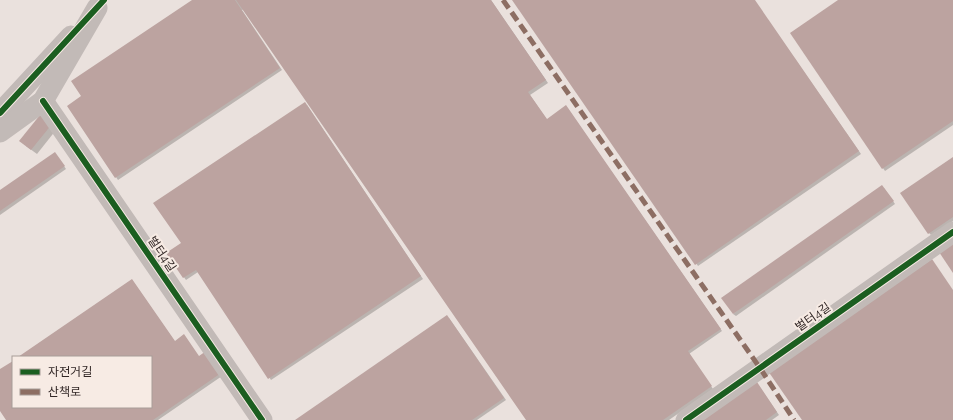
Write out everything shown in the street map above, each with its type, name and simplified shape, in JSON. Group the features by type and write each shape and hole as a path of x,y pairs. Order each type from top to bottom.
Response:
{"street":[{"path":"0,132 43,101 101,4"},
{"path":"0,113 101,4"},
{"name":"벌터4길","path":"43,101 262,420"},
{"name":"벌터4길","path":"686,420 953,232"}],"building":[{"path":"192,0 235,0 280,68 115,178 67,106 81,96 71,81"},
{"path":"236,0 491,0 546,80 528,92 547,119 566,105 721,329 688,351 712,386 663,420 526,420"},
{"path":"512,0 755,0 859,151 695,265"},
{"path":"838,0 953,0 953,121 882,169 790,33"},
{"path":"305,102 421,276 268,379 196,270 183,278 166,253 181,243 153,203"},
{"path":"40,115 52,124 31,150 19,141"},
{"path":"55,152 65,166 0,211 0,190"},
{"path":"953,157 953,217 928,234 900,193"},
{"path":"882,185 894,201 733,314 721,298"},
{"path":"953,243 953,273 939,252"},
{"path":"932,259 953,290 953,420 802,420 768,371"},
{"path":"132,279 175,341 184,334 199,356 209,349 224,371 153,420 6,420 0,411 0,369 12,362 12,408 152,408 152,356 19,356"},
{"path":"447,315 504,398 472,420 295,420"},
{"path":"757,382 777,412 766,420 701,420"}],"marked path":[{"path":"503,0 760,368 794,420"}],"cycle path":[{"path":"0,113 104,0"},
{"path":"43,101 262,420"},
{"path":"686,420 953,232"}]}
